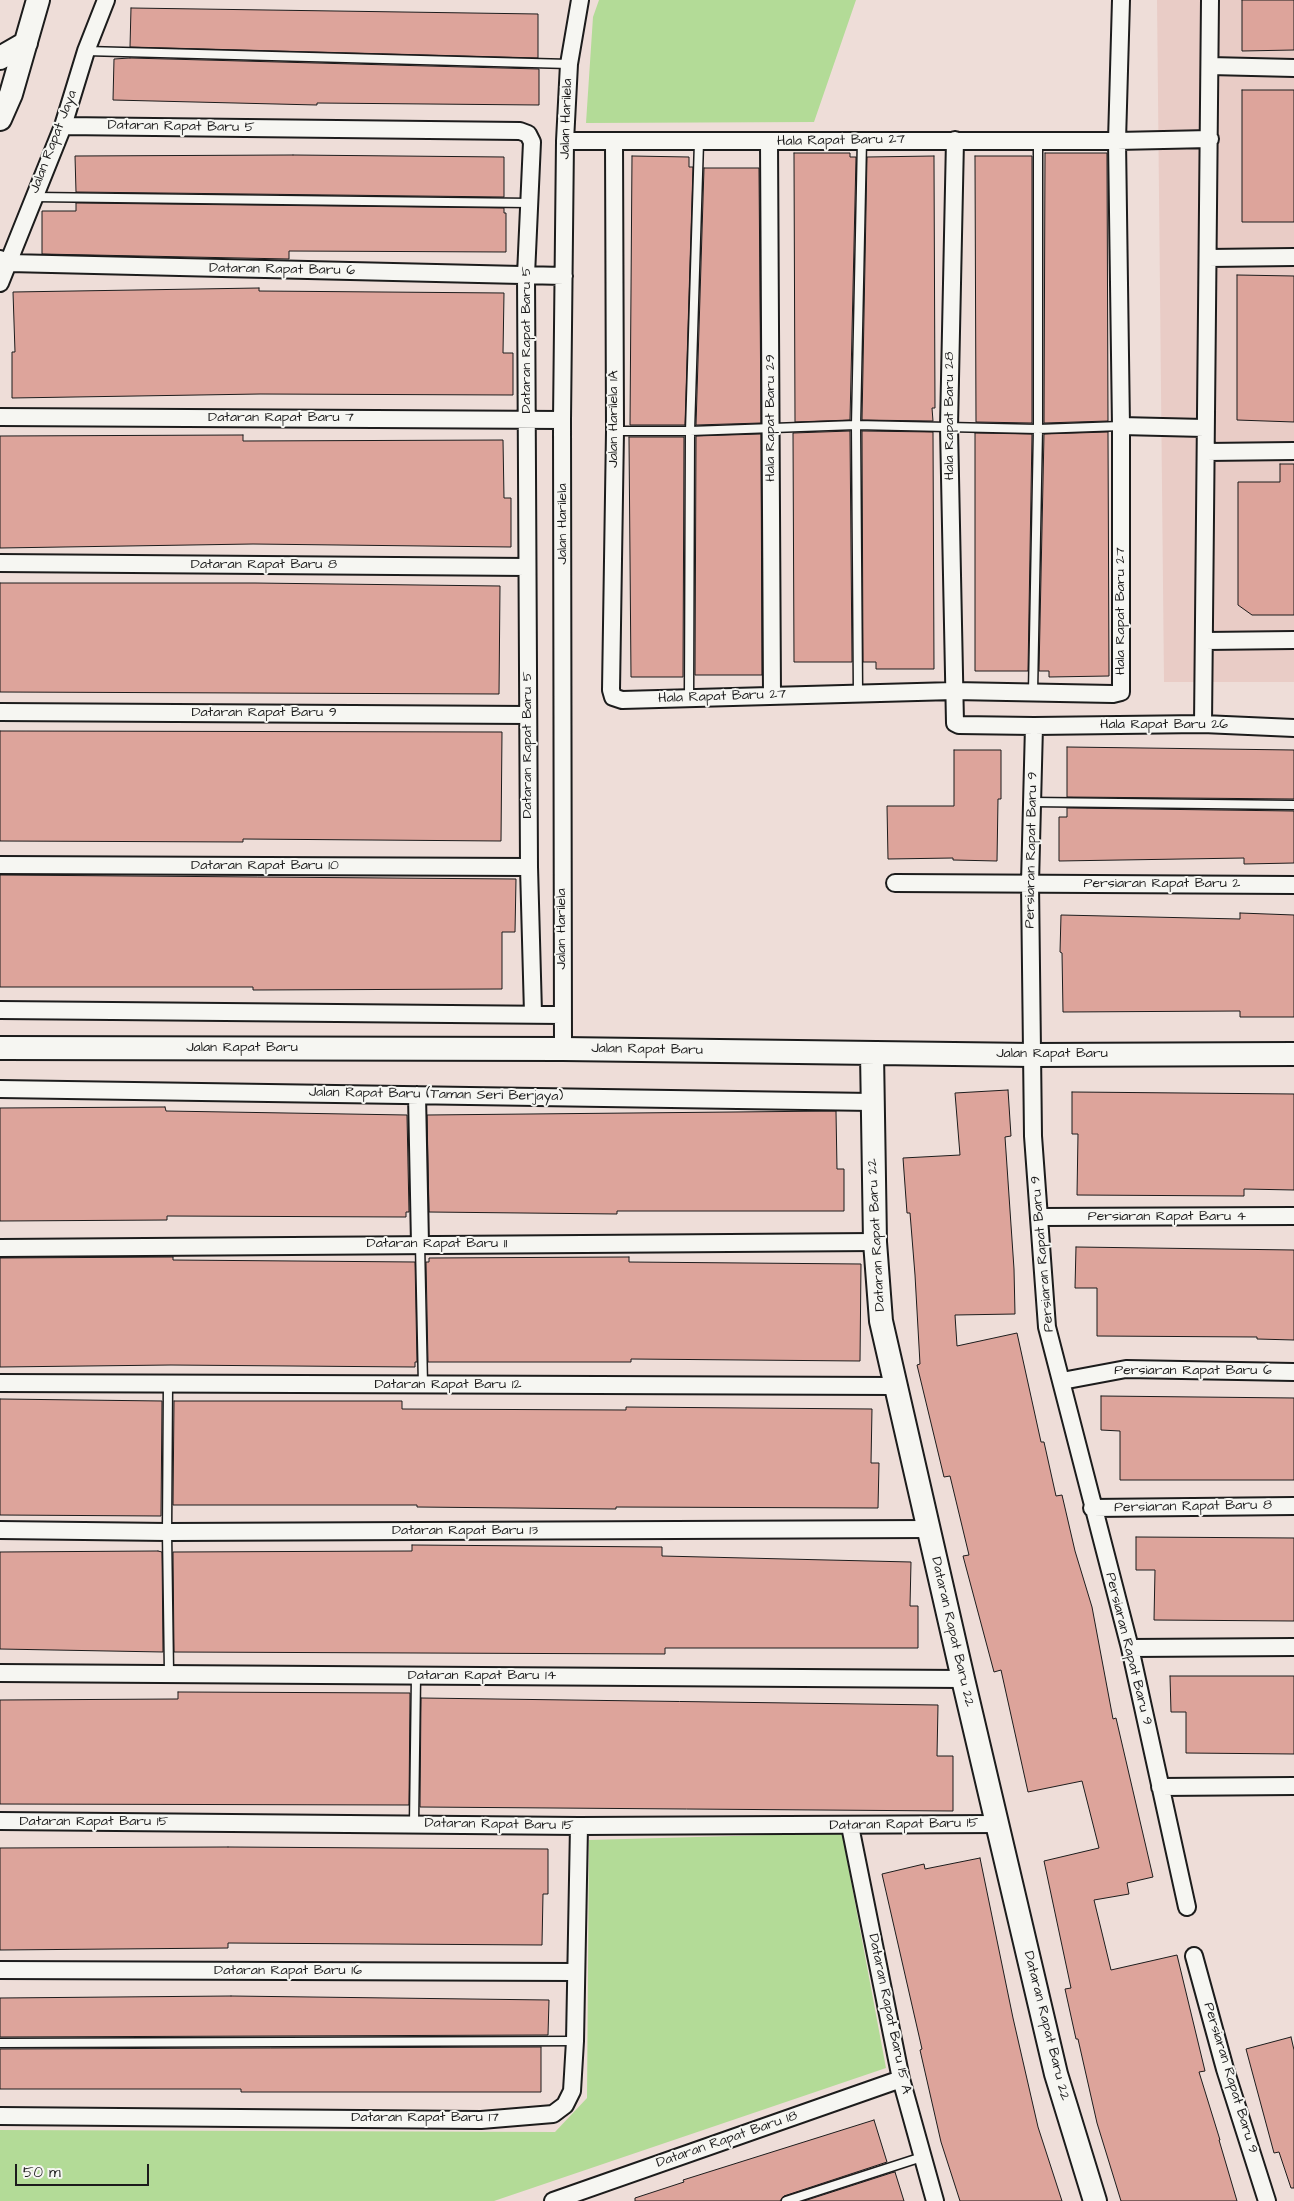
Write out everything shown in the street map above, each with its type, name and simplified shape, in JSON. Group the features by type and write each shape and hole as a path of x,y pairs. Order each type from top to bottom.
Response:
{"street":[{"path":"0,119 5,91 26,43 38,0"},
{"name":"Jalan Rapat Jaya","path":"0,283 4,261 34,197 63,126 86,51 106,0"},
{"name":"Jalan Harilela","path":"562,1049 562,420 565,141 569,64 580,0"},
{"path":"1117,141 1121,0"},
{"path":"1203,724 1206,452 1204,428 1210,139 1210,0"},
{"path":"0,58 26,43"},
{"path":"1210,66 1294,68"},
{"name":"Dataran Rapat Baru 5","path":"63,126 520,131 528,134 532,142 526,275 529,867 533,1013"},
{"name":"Hala Rapat Baru 27","path":"565,141 1117,141 1210,139"},
{"name":"Hala Rapat Baru 28","path":"954,691 949,427 955,140"},
{"name":"Jalan Harilela 1A","path":"612,697 610,690 615,431 614,141"},
{"name":"Hala Rapat Baru 27","path":"612,697 622,700 954,691 1113,694 1121,692 1122,426 1117,141"},
{"name":"Hala Rapat Baru 29","path":"769,142 772,695"},
{"path":"1208,258 1294,257"},
{"name":"Dataran Rapat Baru 6","path":"4,261 564,276"},
{"name":"Dataran Rapat Baru 7","path":"0,417 562,420"},
{"path":"1122,426 1204,428"},
{"path":"1206,452 1294,451"},
{"name":"Dataran Rapat Baru 8","path":"0,563 527,567"},
{"path":"1205,641 1294,640"},
{"path":"954,691 955,723 1034,726"},
{"name":"Dataran Rapat Baru 9","path":"0,712 528,715"},
{"name":"Hala Rapat Baru 26","path":"1034,726 1203,724 1294,728"},
{"name":"Persiaran Rapat Baru 9","path":"1034,726 1030,883 1033,1136 1047,1327 1062,1381 1092,1508 1130,1648 1187,1908"},
{"name":"Dataran Rapat Baru 10","path":"0,865 529,867"},
{"name":"Persiaran Rapat Baru 2","path":"895,883 1294,885"},
{"path":"0,1010 533,1013 562,1015"},
{"name":"Jalan Rapat Baru","path":"0,1048 562,1049 1032,1055 1294,1054"},
{"name":"Dataran Rapat Baru 22","path":"872,1053 875,1242 881,1321 1056,2074 1095,2201"},
{"name":"Jalan Rapat Baru (Taman Seri Berjaya)","path":"0,1089 872,1102"},
{"path":"417,1095 420,1244"},
{"name":"Persiaran Rapat Baru 4","path":"1040,1217 1294,1216"},
{"name":"Dataran Rapat Baru 11","path":"0,1248 875,1242"},
{"name":"Persiaran Rapat Baru 6","path":"1062,1381 1126,1369 1294,1372"},
{"name":"Dataran Rapat Baru 12","path":"0,1383 895,1386"},
{"name":"Persiaran Rapat Baru 8","path":"1092,1508 1294,1506"},
{"name":"Dataran Rapat Baru 13","path":"0,1530 167,1532 929,1529"},
{"path":"1130,1648 1294,1647"},
{"name":"Dataran Rapat Baru 14","path":"0,1673 963,1679"},
{"path":"1160,1787 1294,1786"},
{"name":"Dataran Rapat Baru 15","path":"0,1821 579,1826 997,1824"},
{"name":"Dataran Rapat Baru 17","path":"0,2116 481,2120 554,2114 565,2105 572,2091 575,2040 579,1826"},
{"name":"Dataran Rapat Baru 15 A","path":"850,1826 901,2079 935,2201"},
{"name":"Persiaran Rapat Baru 9","path":"1194,1956 1225,2069 1267,2201"},
{"name":"Dataran Rapat Baru 16","path":"0,1970 576,1972"},
{"name":"Dataran Rapat Baru 18","path":"553,2201 901,2079"}],"lane":[{"path":"86,51 569,64"},
{"path":"858,693 856,424 862,140"},
{"path":"1033,692 1038,429 1038,140"},
{"path":"688,697 690,431 699,142"},
{"path":"34,197 529,203"},
{"path":"615,431 690,431 856,424 1038,429 1122,426"},
{"path":"1032,802 1294,805"},
{"path":"420,1244 423,1385"},
{"path":"168,1384 167,1532 169,1673"},
{"path":"414,1824 416,1676"},
{"path":"0,2043 575,2040"},
{"path":"786,2201 922,2157"}],"shaded area":[{"path":"1157,0 1294,0 1294,682 1164,682"}],"green space":[{"path":"599,0 856,0 814,122 586,123 593,17"},
{"path":"842,1833 886,2068 494,2201 0,2201 0,2130 555,2132 587,2098 589,1840"}],"building":[{"path":"1242,0 1294,0 1294,50 1242,51"},
{"path":"131,8 538,14 538,58 130,47"},
{"path":"114,59 539,69 539,105 317,103 317,105 113,100"},
{"path":"1242,90 1294,90 1294,222 1242,222"},
{"path":"794,153 850,153 850,157 856,157 850,420 795,422"},
{"path":"1045,153 1107,153 1108,421 1044,423"},
{"path":"293,155 504,157 504,197 76,192 75,156"},
{"path":"632,156 689,157 689,167 693,167 685,425 630,425"},
{"path":"934,156 935,408 932,408 933,421 862,420 867,157"},
{"path":"975,156 1032,156 1032,423 976,422"},
{"path":"704,168 759,168 761,423 696,425"},
{"path":"76,203 504,208 504,213 506,213 506,252 289,251 289,259 42,254 42,211 76,211"},
{"path":"1237,275 1294,276 1294,422 1237,420"},
{"path":"259,288 259,291 504,293 503,353 513,353 513,395 260,394 12,398 12,352 15,352 13,292"},
{"path":"850,431 852,662 794,662 793,433"},
{"path":"862,431 933,432 934,669 876,669 876,662 863,662"},
{"path":"1108,432 1109,676 1049,677 1049,671 1039,671 1044,434"},
{"path":"975,433 1032,434 1028,671 975,671"},
{"path":"761,434 762,675 695,675 696,436"},
{"path":"243,435 243,441 503,440 504,498 511,498 511,547 253,544 0,548 0,436"},
{"path":"629,437 684,437 683,677 631,677"},
{"path":"1280,464 1294,464 1294,615 1252,615 1238,605 1238,482 1280,482"},
{"path":"0,583 255,583 500,586 499,694 0,692"},
{"path":"0,731 502,732 501,841 243,839 243,842 0,841"},
{"path":"1067,747 1294,750 1294,799 1067,797"},
{"path":"954,750 1001,750 1001,799 998,799 997,861 953,860 953,858 888,859 887,806 954,806"},
{"path":"1067,808 1294,811 1294,863 1244,864 1244,858 1059,861 1059,817 1067,817"},
{"path":"0,875 516,879 515,932 502,932 502,989 253,990 253,987 0,987"},
{"path":"1240,913 1294,915 1294,1017 1240,1017 1240,1011 1063,1012 1062,953 1060,952 1061,915 1240,919"},
{"path":"1008,1090 1011,1136 1005,1137 1014,1269 1015,1314 955,1315 957,1346 1017,1333 1041,1442 1044,1442 1056,1496 1062,1495 1075,1551 1092,1607 1113,1719 1116,1718 1153,1877 1127,1883 1129,1894 1094,1900 1111,1970 1177,1955 1205,2071 1199,2072 1237,2201 1121,2201 1097,2123 1078,2039 1076,2039 1065,1989 1071,1988 1044,1861 1099,1848 1082,1781 1028,1792 1001,1670 994,1672 963,1556 969,1555 950,1476 944,1477 917,1365 920,1364 915,1275 910,1213 907,1213 903,1158 960,1155 955,1093"},
{"path":"1072,1092 1294,1094 1294,1190 1244,1189 1244,1196 1077,1195 1078,1134 1072,1134"},
{"path":"165,1107 166,1111 407,1115 409,1212 406,1212 406,1217 167,1216 167,1220 0,1221 0,1108"},
{"path":"836,1111 837,1169 844,1169 844,1211 617,1211 617,1214 429,1212 427,1115"},
{"path":"1076,1247 1294,1250 1294,1340 1257,1339 1257,1337 1097,1336 1097,1288 1075,1288"},
{"path":"173,1257 173,1260 415,1262 417,1362 415,1362 415,1367 171,1365 0,1367 0,1258"},
{"path":"629,1257 629,1262 861,1264 860,1361 631,1359 631,1362 428,1362 426,1262 429,1262 429,1258"},
{"path":"1101,1396 1294,1398 1294,1480 1120,1480 1120,1431 1101,1430"},
{"path":"0,1399 162,1401 161,1516 0,1515"},
{"path":"174,1401 402,1401 402,1409 626,1410 626,1407 872,1409 871,1463 879,1463 878,1508 616,1507 616,1509 417,1507 417,1505 173,1505"},
{"path":"1136,1537 1294,1538 1294,1621 1154,1620 1155,1570 1136,1570"},
{"path":"412,1545 662,1547 662,1556 911,1562 910,1606 918,1606 918,1648 665,1648 665,1654 174,1652 173,1552 412,1551"},
{"path":"0,1552 162,1552 163,1652 0,1649"},
{"path":"1170,1676 1294,1676 1294,1754 1186,1753 1186,1712 1171,1712"},
{"path":"178,1692 410,1693 409,1805 0,1804 0,1700 178,1699"},
{"path":"421,1698 938,1705 937,1756 953,1756 953,1811 420,1807"},
{"path":"0,1848 548,1849 548,1894 543,1894 542,1945 228,1943 228,1948 0,1950"},
{"path":"980,1858 1038,2127 1062,2201 960,2201 941,2142 882,1874 924,1864 925,1869"},
{"path":"231,1996 549,2000 548,2035 0,2037 0,1998"},
{"path":"1291,2037 1294,2050 1294,2188 1291,2188 1279,2152 1274,2153 1246,2049"},
{"path":"541,2047 541,2092 241,2092 241,2089 0,2089 0,2049"},
{"path":"874,2120 887,2162 784,2196 780,2201 635,2201 635,2198 684,2182 683,2180"},
{"path":"895,2172 904,2201 804,2201 891,2173"}]}
